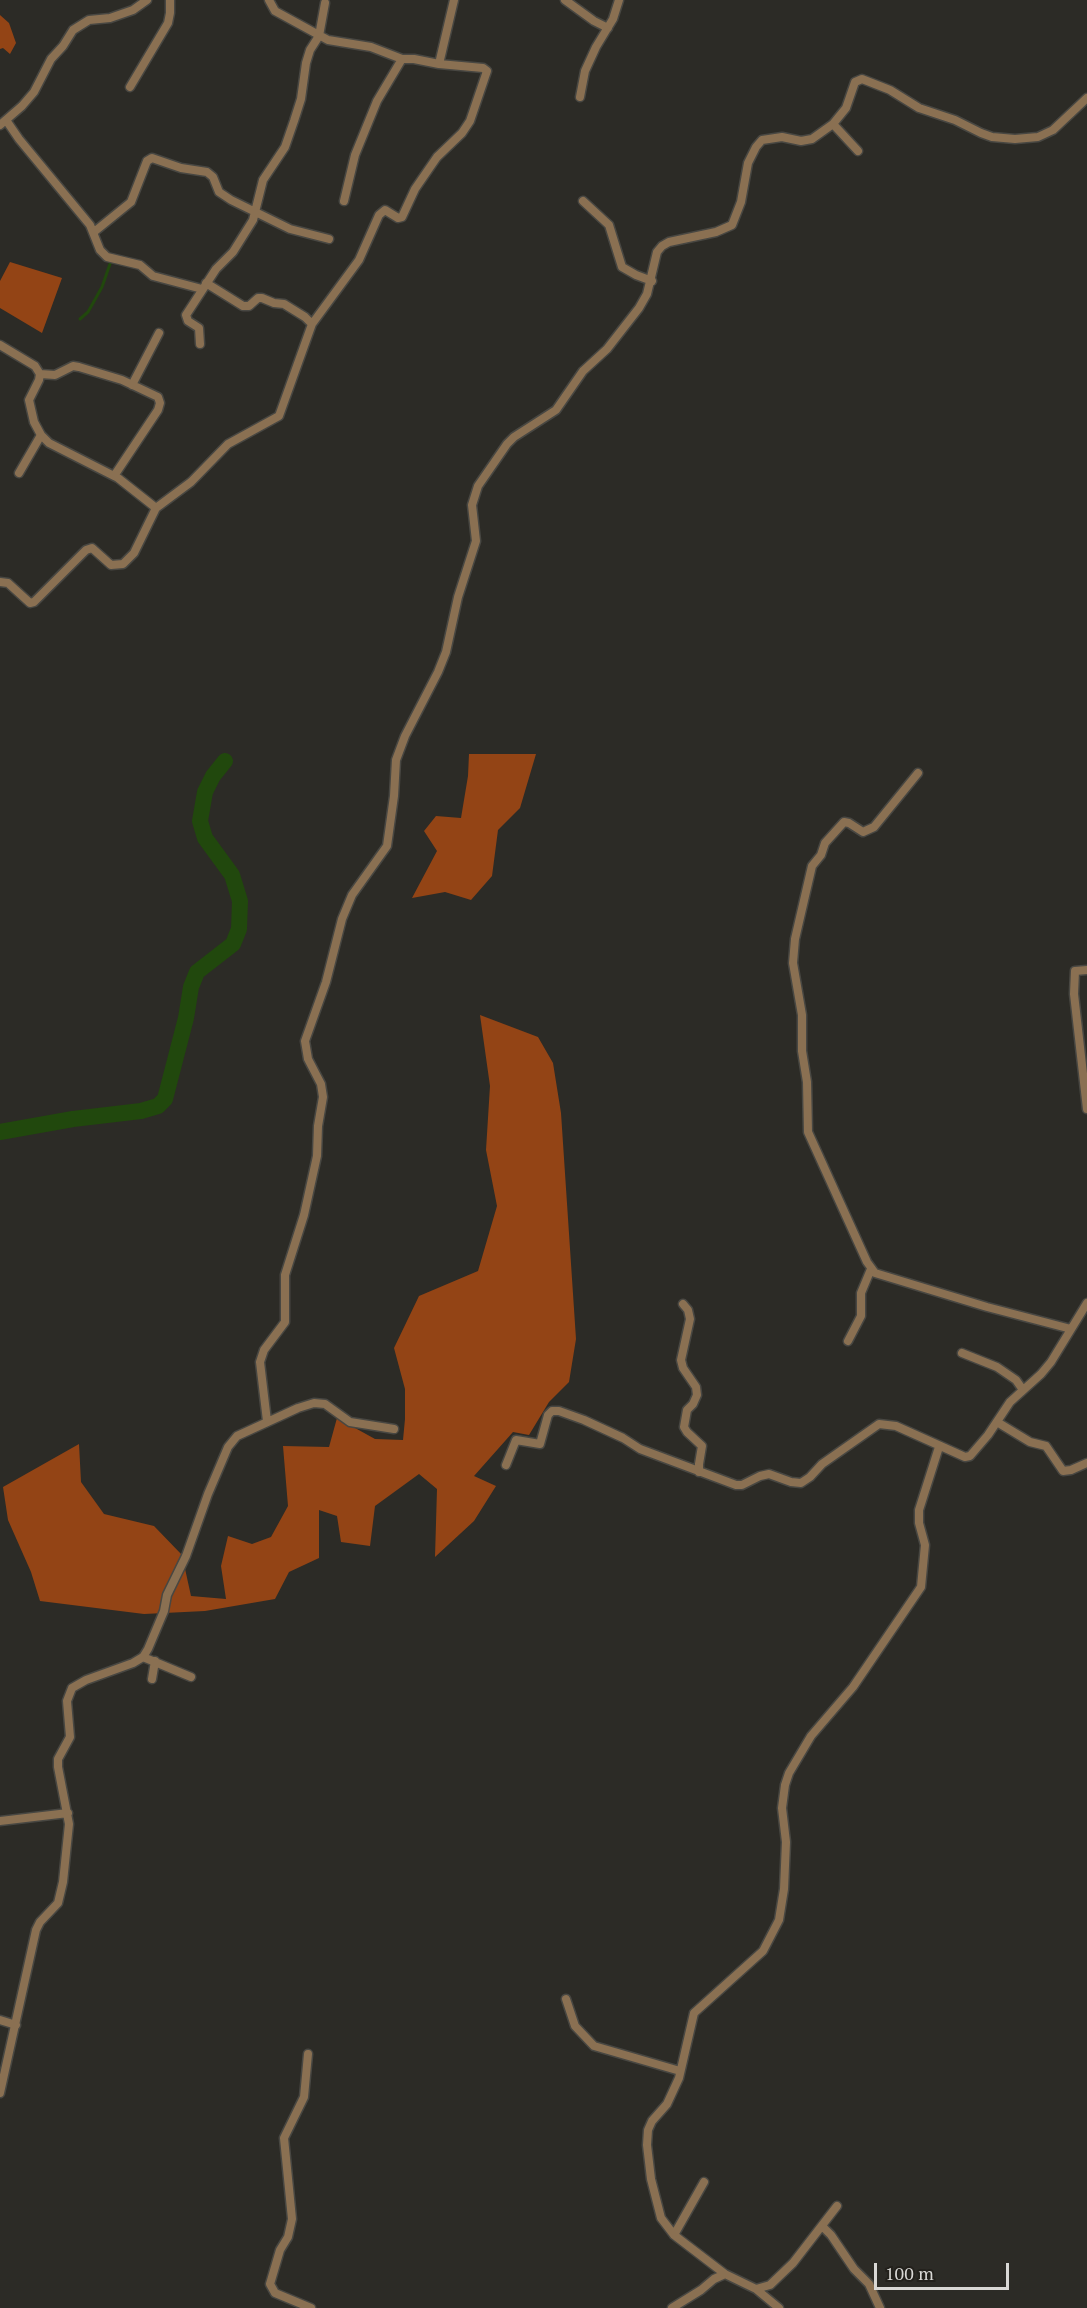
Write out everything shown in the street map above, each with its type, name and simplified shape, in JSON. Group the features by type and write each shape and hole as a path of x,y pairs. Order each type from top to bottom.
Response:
{"street":[{"path":"147,0 133,10 110,18 89,20 73,30 51,59 33,92 3,122 43,166 94,232 100,250 111,260 136,264 153,276 204,286 243,306 249,306 258,298 284,304 312,324"},
{"path":"130,87 144,68 168,23 170,0"},
{"path":"0,582 8,583 30,603 34,602 87,550 92,548 111,565 123,564 134,553 156,508 191,482 228,444 279,416 312,324 359,260 379,215 385,210 398,218 402,217 415,189 437,157 462,133 470,121 488,71 483,68 402,59 379,49 338,42 319,36 275,11 269,0"},
{"path":"439,64 454,0"},
{"path":"566,0 594,21 608,28"},
{"path":"580,96 585,71 616,13 619,0"},
{"path":"200,344 199,328 188,321 186,315 216,269 233,252 251,224 263,180 287,141 301,99 308,56 319,36 325,3"},
{"path":"344,201 355,155 378,101 402,59"},
{"path":"267,1421 260,1362 264,1350 285,1322 285,1275 304,1215 317,1156 318,1126 324,1097 321,1084 308,1059 305,1041 326,982 342,919 352,895 387,846 396,760 405,736 443,660 458,597 474,548 477,533 472,505 478,486 514,437 556,410 583,371 607,349 645,300 652,281 657,252 663,244 716,232 732,225 741,202 748,163 762,140 782,137 801,141 812,139 832,124 846,108 855,82 862,79 890,90 919,108 955,120 981,133 1015,140 1038,137 1053,130 1087,98"},
{"path":"832,124 858,151"},
{"path":"94,232 131,202 150,158 182,168 207,172 213,177 220,193 302,234 329,239"},
{"path":"583,201 609,225 622,267 652,281"},
{"path":"132,385 159,333"},
{"path":"0,345 35,366 40,374 29,400 30,413 41,435 49,443 114,476 156,508"},
{"path":"40,374 55,375 73,366 95,371 158,398 160,403 158,410 114,476"},
{"path":"19,473 41,435"},
{"path":"918,773 874,827 863,832 844,822 825,843 821,855 812,866 795,939 794,963 802,1016 802,1051 807,1082 807,1132 871,1269 881,1277 1071,1329"},
{"path":"1087,970 1075,971 1074,994 1087,1109"},
{"path":"848,1341 861,1316 861,1293 871,1269"},
{"path":"506,1465 515,1441 520,1439 540,1444 549,1412 559,1411 602,1427 640,1449 736,1485 742,1485 769,1474 791,1482 801,1482 810,1477 822,1464 879,1424 896,1426 960,1456 970,1456 1010,1402 1046,1368 1063,1346 1087,1303"},
{"path":"683,1304 688,1310 690,1319 681,1360 683,1368 696,1387 697,1395 687,1410 684,1426 702,1446 699,1472"},
{"path":"962,1353 985,1361 1007,1373 1023,1390"},
{"path":"0,2093 36,1930 40,1922 58,1903 61,1894 68,1849 68,1813 58,1760 70,1737 67,1701 69,1695 78,1684 143,1657 164,1611 167,1596 186,1556 208,1494 228,1447 237,1436 309,1404 325,1404 350,1422 394,1429"},
{"path":"997,1422 1030,1442 1046,1446 1063,1471 1087,1463"},
{"path":"779,2308 756,2289 725,2274 674,2235 658,2211 646,2137 652,2121 667,2104 681,2071 689,2025 694,2013 763,1951 779,1920 784,1889 786,1842 783,1796 789,1773 811,1736 853,1687 921,1587 925,1545 919,1510 939,1447"},
{"path":"143,1657 191,1677"},
{"path":"152,1679 155,1662"},
{"path":"0,1821 68,1813"},
{"path":"566,1999 575,2026 594,2046 681,2071"},
{"path":"0,2020 16,2025"},
{"path":"308,2054 304,2097 284,2138 292,2219 288,2237 280,2250 270,2284 275,2293 311,2308"},
{"path":"674,2235 704,2182"},
{"path":"756,2289 770,2286 793,2263 837,2206"},
{"path":"822,2226 831,2235 854,2269 869,2284 880,2308"},
{"path":"672,2308 725,2274"}],"shaded area":[{"path":"0,15 9,23 16,43 10,54 3,48 0,49"},
{"path":"10,262 62,278 42,333 0,308 0,281"},
{"path":"469,754 536,754 520,808 498,830 492,876 471,900 445,892 412,898 437,851 424,831 436,816 461,818"},
{"path":"480,1015 538,1037 553,1063 561,1113 576,1339 569,1382 549,1402 529,1435 513,1432 474,1476 496,1486 474,1521 435,1557 437,1489 419,1474 375,1506 370,1546 341,1542 337,1516 319,1510 319,1558 289,1572 275,1599 205,1611 144,1614 40,1601 31,1572 8,1520 3,1487 79,1444 81,1482 104,1514 154,1526 182,1555 191,1596 226,1599 221,1566 228,1536 252,1544 271,1537 288,1506 283,1446 329,1447 337,1418 375,1439 403,1440 405,1389 394,1348 419,1296 478,1271 497,1206 486,1150 490,1086"}],"waterway":[{"path":"80,319 88,312 102,287 111,261"},
{"path":"0,1132 73,1119 141,1111 158,1106 165,1099 186,1018 191,987 197,972 233,944 239,929 240,901 232,875 205,838 200,821 205,792 213,776 225,761"}]}
